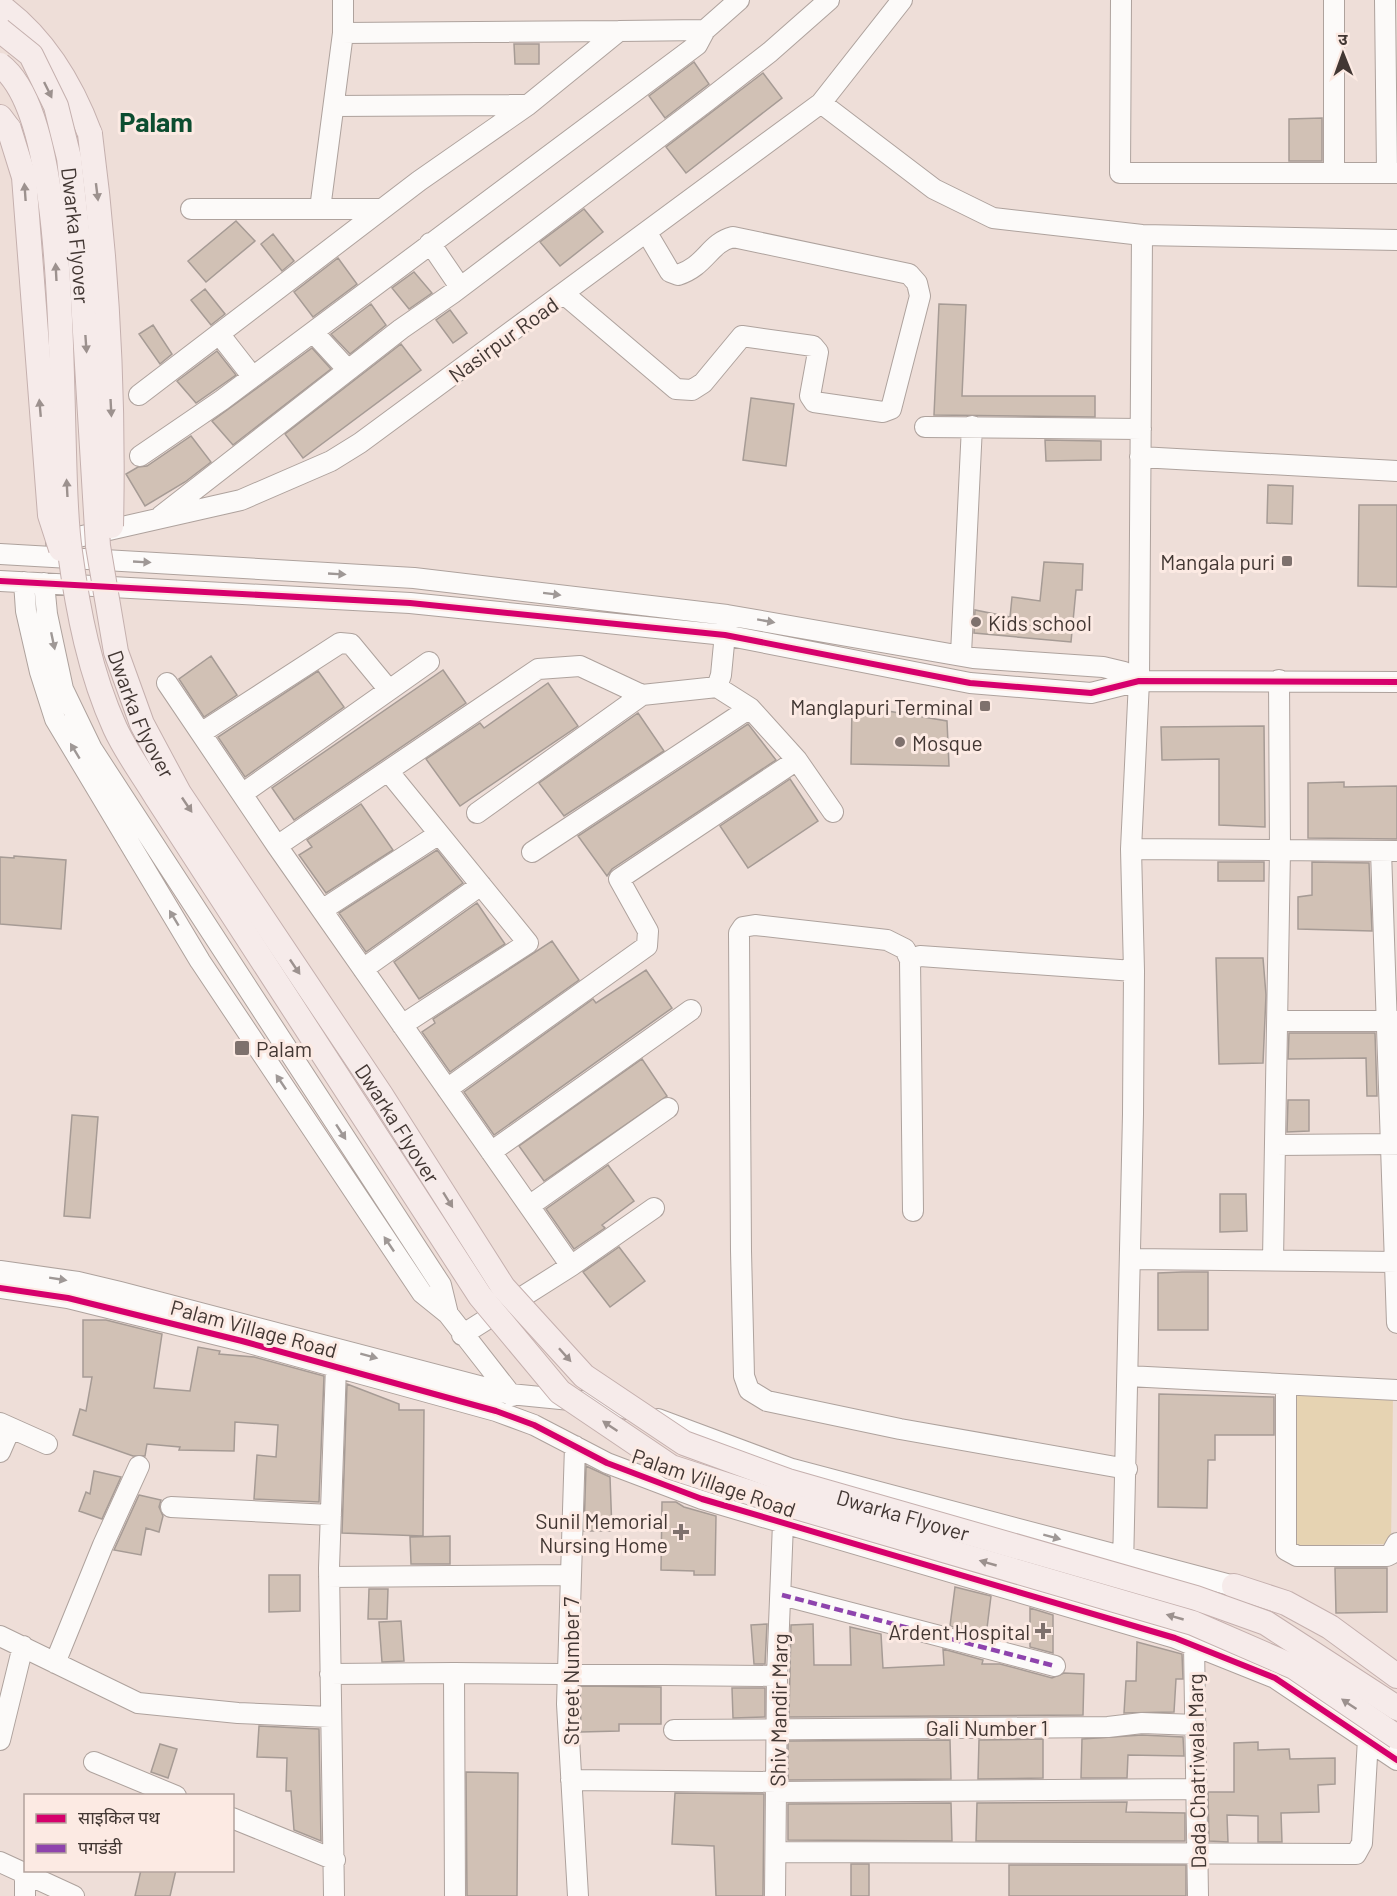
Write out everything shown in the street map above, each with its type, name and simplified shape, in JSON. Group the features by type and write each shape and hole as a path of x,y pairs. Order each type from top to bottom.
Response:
{"main road":[{"path":"0,6 42,44 76,96 90,134 100,212 113,436 110,616"},
{"name":"Dwarka Flyover","path":"0,30 31,55 56,106 69,158 81,266 98,546 116,652 142,724 179,793 381,1095 503,1287 584,1376 684,1443 788,1481 1196,1598 1266,1623 1397,1708"},
{"name":"Dwarka Flyover","path":"0,66 11,74 32,115 45,159 51,196 70,550 89,654 115,729 157,798 480,1296 560,1392 671,1467 779,1502 1193,1623 1294,1666 1397,1737"},
{"path":"4,123 24,177 37,377 50,515 80,608"},
{"path":"1234,1586 1286,1602 1330,1627 1397,1676"}],"street":[{"path":"320,209 343,33 343,0"},
{"path":"140,456 222,400 697,45 705,30 739,0"},
{"path":"159,518 348,370 707,101 770,52 829,0"},
{"path":"1121,0 1120,173 1392,173 1385,0"},
{"path":"1334,0 1334,172"},
{"name":"Nasirpur Road","path":"33,555 37,549 48,544 241,500 331,461 360,443 647,233 821,102 900,1"},
{"path":"343,33 705,30"},
{"path":"139,395 382,209 528,105 619,31"},
{"path":"821,102 934,189 981,215 1010,222 1142,235 1397,240"},
{"path":"334,106 528,105"},
{"path":"190,209 382,209"},
{"path":"564,294 676,389 692,390 702,383 742,336 813,346 819,352 810,396 814,402 883,412 891,409 920,296 917,283 909,274 733,237 721,240 694,270 678,275 670,272 647,233"},
{"path":"1115,1620 1125,1557 1127,1469 1134,971 1131,849 1139,681 1142,235"},
{"path":"430,243 460,287"},
{"path":"313,332 348,370"},
{"path":"220,335 252,376"},
{"path":"961,654 972,426"},
{"path":"925,427 1141,429"},
{"path":"1140,457 1397,471"},
{"path":"0,554 414,578 727,615 961,654 973,658 1103,667 1124,672 1139,681"},
{"path":"0,581 410,603 725,635 970,683 1091,693 1139,681 1397,682"},
{"path":"24,582 26,611 40,672 55,719 200,961 422,1293 448,1314 534,1425"},
{"path":"44,583 46,608 63,689 92,749 441,1285 448,1314"},
{"path":"507,589 507,613"},
{"path":"717,687 721,675 727,615"},
{"path":"201,733 340,643 351,644 389,690"},
{"path":"242,794 429,662"},
{"path":"277,846 538,669 580,666 642,695 717,687 750,708 797,760 833,812"},
{"path":"1273,1260 1280,850 1279,680"},
{"path":"167,683 277,846 571,1266"},
{"path":"477,813 642,695"},
{"path":"532,852 750,708"},
{"path":"447,1089 647,946 648,931 619,879 797,760"},
{"path":"388,771 528,943 402,1025"},
{"path":"322,910 439,834"},
{"path":"1131,849 1389,851 1397,1323"},
{"path":"363,969 481,885"},
{"path":"914,1211 910,960 902,946 887,940 755,925 740,930 741,1251 746,1385 755,1395 767,1401 900,1429 1127,1469"},
{"path":"910,960 920,956 1134,971"},
{"path":"491,1152 691,1010"},
{"path":"1277,1021 1391,1021"},
{"path":"529,1206 668,1108"},
{"path":"1275,1145 1394,1144"},
{"path":"462,1335 571,1266 654,1208"},
{"path":"1131,1259 1395,1262"},
{"name":"Palam Village Road","path":"0,1270 78,1282 120,1292 510,1394 611,1404 674,1424 792,1469 1234,1586 1326,1634 1397,1686"},
{"name":"Palam Village Road","path":"0,1288 68,1298 276,1349 496,1411 534,1425 607,1463 702,1499 1194,1645 1275,1678 1397,1760"},
{"path":"334,1896 329,1577 336,1366"},
{"path":"1128,1376 1397,1390"},
{"path":"1286,1384 1284,1543 1286,1550 1297,1556 1387,1556 1391,1554 1397,1543"},
{"path":"0,1452 5,1426 47,1444"},
{"name":"Street Number 7","path":"575,1446 568,1674 578,1896"},
{"path":"55,1663 103,1545 139,1466"},
{"path":"171,1507 331,1515"},
{"name":"Shiv Mandir Marg","path":"775,1896 777,1676 782,1595 783,1523"},
{"path":"329,1577 571,1575"},
{"path":"782,1595 1055,1666"},
{"path":"0,1636 138,1703 238,1713 330,1717"},
{"name":"Dada Chatriwala Marg","path":"1194,1645 1198,1896"},
{"path":"0,1740 23,1646"},
{"path":"454,1673 455,1896"},
{"path":"330,1674 777,1676"},
{"name":"Gali Number 1","path":"674,1730 1108,1727 1142,1723 1196,1725"},
{"path":"776,1852 1009,1851 1198,1855 1356,1854 1362,1843 1368,1739"},
{"path":"94,1762 171,1794"},
{"path":"571,1780 776,1787 1197,1789"},
{"path":"234,1819 334,1860"},
{"path":"0,1862 24,1872"},
{"path":"25,1896 25,1872 74,1896"}],"shaded area":[{"path":"1291,1390 1393,1396 1391,1544 1290,1546"}],"building":[{"path":"514,44 539,44 539,64 515,64"},
{"path":"694,62 709,84 665,118 649,96"},
{"path":"763,73 782,98 686,173 666,147"},
{"path":"1322,118 1322,161 1289,161 1289,119"},
{"path":"584,209 603,232 560,266 540,242"},
{"path":"236,221 255,241 206,282 188,261"},
{"path":"273,234 294,261 282,271 261,244"},
{"path":"338,258 357,284 313,317 294,292"},
{"path":"414,272 432,293 409,309 392,288"},
{"path":"205,289 225,314 211,325 191,300"},
{"path":"371,304 386,325 350,354 331,334"},
{"path":"939,304 966,305 962,396 1095,396 1095,417 934,415"},
{"path":"450,310 467,333 453,343 436,320"},
{"path":"153,325 172,354 160,364 139,334"},
{"path":"401,344 421,370 303,458 285,434"},
{"path":"312,348 331,369 233,445 212,421"},
{"path":"217,351 236,375 196,403 177,381"},
{"path":"751,398 794,404 786,466 743,460"},
{"path":"191,436 211,462 185,482 145,506 126,474 138,467 147,466"},
{"path":"1045,440 1101,441 1101,460 1046,461"},
{"path":"1268,485 1293,486 1292,524 1267,523"},
{"path":"1359,505 1397,505 1397,587 1358,586"},
{"path":"1044,562 1083,564 1082,590 1076,590 1071,642 974,633 975,610 1010,617 1012,597 1040,601"},
{"path":"211,656 237,695 204,717 179,679"},
{"path":"443,670 466,703 294,820 272,788"},
{"path":"318,671 344,707 245,777 218,737"},
{"path":"548,683 578,726 460,806 426,759 480,723 484,728"},
{"name":"Mosque","path":"852,705 947,721 949,766 851,764"},
{"path":"638,713 664,751 564,816 539,783"},
{"path":"748,724 776,760 612,869 607,876 578,836"},
{"path":"1264,726 1265,827 1219,825 1219,759 1162,760 1161,727"},
{"path":"790,779 818,821 748,868 720,826"},
{"path":"1344,782 1344,787 1397,786 1397,839 1308,838 1308,783"},
{"path":"361,804 393,850 326,893 299,855 312,847 307,840"},
{"path":"437,850 463,883 366,952 339,913"},
{"path":"14,856 66,860 61,929 0,924 0,857 14,858"},
{"path":"1218,862 1264,862 1264,881 1218,881"},
{"path":"1312,862 1369,863 1372,931 1298,929 1298,897 1312,895"},
{"path":"477,903 505,944 419,999 394,962"},
{"path":"552,941 579,980 450,1072 422,1032 435,1023 433,1019"},
{"path":"1216,958 1263,958 1266,995 1263,1063 1219,1064"},
{"path":"646,970 672,1008 494,1135 464,1092 593,999 596,1003"},
{"path":"1289,1033 1375,1033 1377,1096 1367,1096 1366,1058 1288,1059"},
{"path":"642,1059 667,1096 544,1181 519,1146"},
{"path":"1288,1100 1309,1100 1309,1131 1287,1132"},
{"path":"72,1115 98,1117 90,1218 64,1216"},
{"path":"608,1165 634,1201 602,1225 605,1228 574,1249 546,1209"},
{"path":"1220,1194 1246,1194 1247,1231 1220,1232"},
{"path":"619,1247 645,1281 610,1307 583,1272"},
{"path":"1208,1272 1208,1330 1158,1330 1158,1273"},
{"path":"83,1320 106,1320 162,1334 154,1388 190,1391 198,1347 220,1351 219,1354 254,1357 324,1376 319,1502 254,1499 257,1455 276,1457 278,1425 235,1422 234,1451 179,1450 180,1447 147,1444 145,1456 133,1456 73,1435 80,1409 86,1411 92,1377 83,1377"},
{"path":"347,1384 399,1404 399,1410 424,1410 423,1536 342,1533"},
{"path":"1159,1394 1274,1397 1274,1435 1215,1435 1215,1460 1208,1460 1207,1508 1158,1507"},
{"path":"586,1466 610,1477 612,1531 584,1531"},
{"path":"94,1471 121,1477 102,1519 79,1511 86,1492 90,1494"},
{"path":"139,1495 161,1500 159,1507 163,1516 159,1532 146,1528 141,1555 114,1550"},
{"path":"662,1502 676,1502 684,1507 716,1516 715,1575 694,1575 694,1571 661,1570"},
{"path":"450,1536 450,1564 411,1564 410,1537"},
{"path":"1335,1568 1387,1568 1387,1612 1336,1613"},
{"path":"269,1575 300,1575 300,1611 269,1612"},
{"path":"955,1587 991,1596 986,1636 950,1626"},
{"path":"369,1589 388,1589 387,1619 368,1619"},
{"path":"1030,1608 1053,1615 1053,1653 1030,1647"},
{"path":"401,1621 404,1661 382,1662 379,1622"},
{"path":"767,1624 765,1664 754,1664 751,1625"},
{"path":"813,1624 814,1665 851,1665 850,1627 881,1634 883,1668 944,1665 943,1649 983,1660 982,1664 1000,1664 1052,1678 1064,1673 1084,1674 1083,1715 789,1717 791,1625"},
{"path":"1137,1642 1182,1654 1183,1679 1176,1679 1174,1712 1124,1713 1126,1681 1136,1681"},
{"path":"580,1686 661,1687 661,1724 619,1724 619,1731 581,1732"},
{"path":"732,1688 765,1688 765,1717 733,1718"},
{"path":"259,1726 319,1729 321,1841 294,1830 291,1791 286,1791 287,1758 257,1757"},
{"path":"1142,1735 1183,1737 1184,1756 1128,1755 1127,1778 1081,1778 1082,1739"},
{"path":"1043,1739 1043,1778 978,1779 979,1740"},
{"path":"950,1740 951,1779 788,1780 788,1741"},
{"path":"1258,1742 1258,1750 1289,1749 1290,1759 1335,1758 1335,1784 1318,1785 1319,1812 1281,1813 1282,1842 1258,1842 1258,1816 1227,1815 1228,1842 1209,1841 1208,1792 1234,1792 1234,1743"},
{"path":"160,1744 177,1749 168,1778 151,1772"},
{"path":"466,1772 518,1773 517,1896 467,1896"},
{"path":"675,1793 764,1794 763,1896 716,1896 714,1846 672,1844"},
{"path":"1127,1802 1126,1812 1185,1813 1185,1841 976,1841 977,1803"},
{"path":"951,1803 952,1841 788,1840 788,1804"},
{"path":"851,1864 869,1864 869,1896 851,1896"},
{"path":"1009,1865 1186,1865 1186,1896 1009,1896"},
{"path":"141,1872 176,1872 170,1896 135,1896"}],"marked path":[{"path":"782,1595 1055,1666"}],"cycle path":[{"path":"0,581 410,603 725,635 970,683 1091,693 1139,681 1397,682"},
{"path":"0,1288 68,1298 242,1341 496,1411 534,1425 607,1463 702,1499 1175,1638 1275,1678 1397,1760"}],"place":[{"name":"Mangala puri","path":"1287,561"},
{"name":"Kids school","path":"976,622"},
{"name":"Manglapuri Terminal","path":"985,706"},
{"name":"Mosque","path":"900,742"},
{"name":"Palam","path":"242,1048"},
{"name":"Sunil Memorial Nursing Home","path":"681,1532"},
{"name":"Ardent Hospital","path":"1043,1631"}],"district":[{"name":"Palam","path":"156,121"}]}
